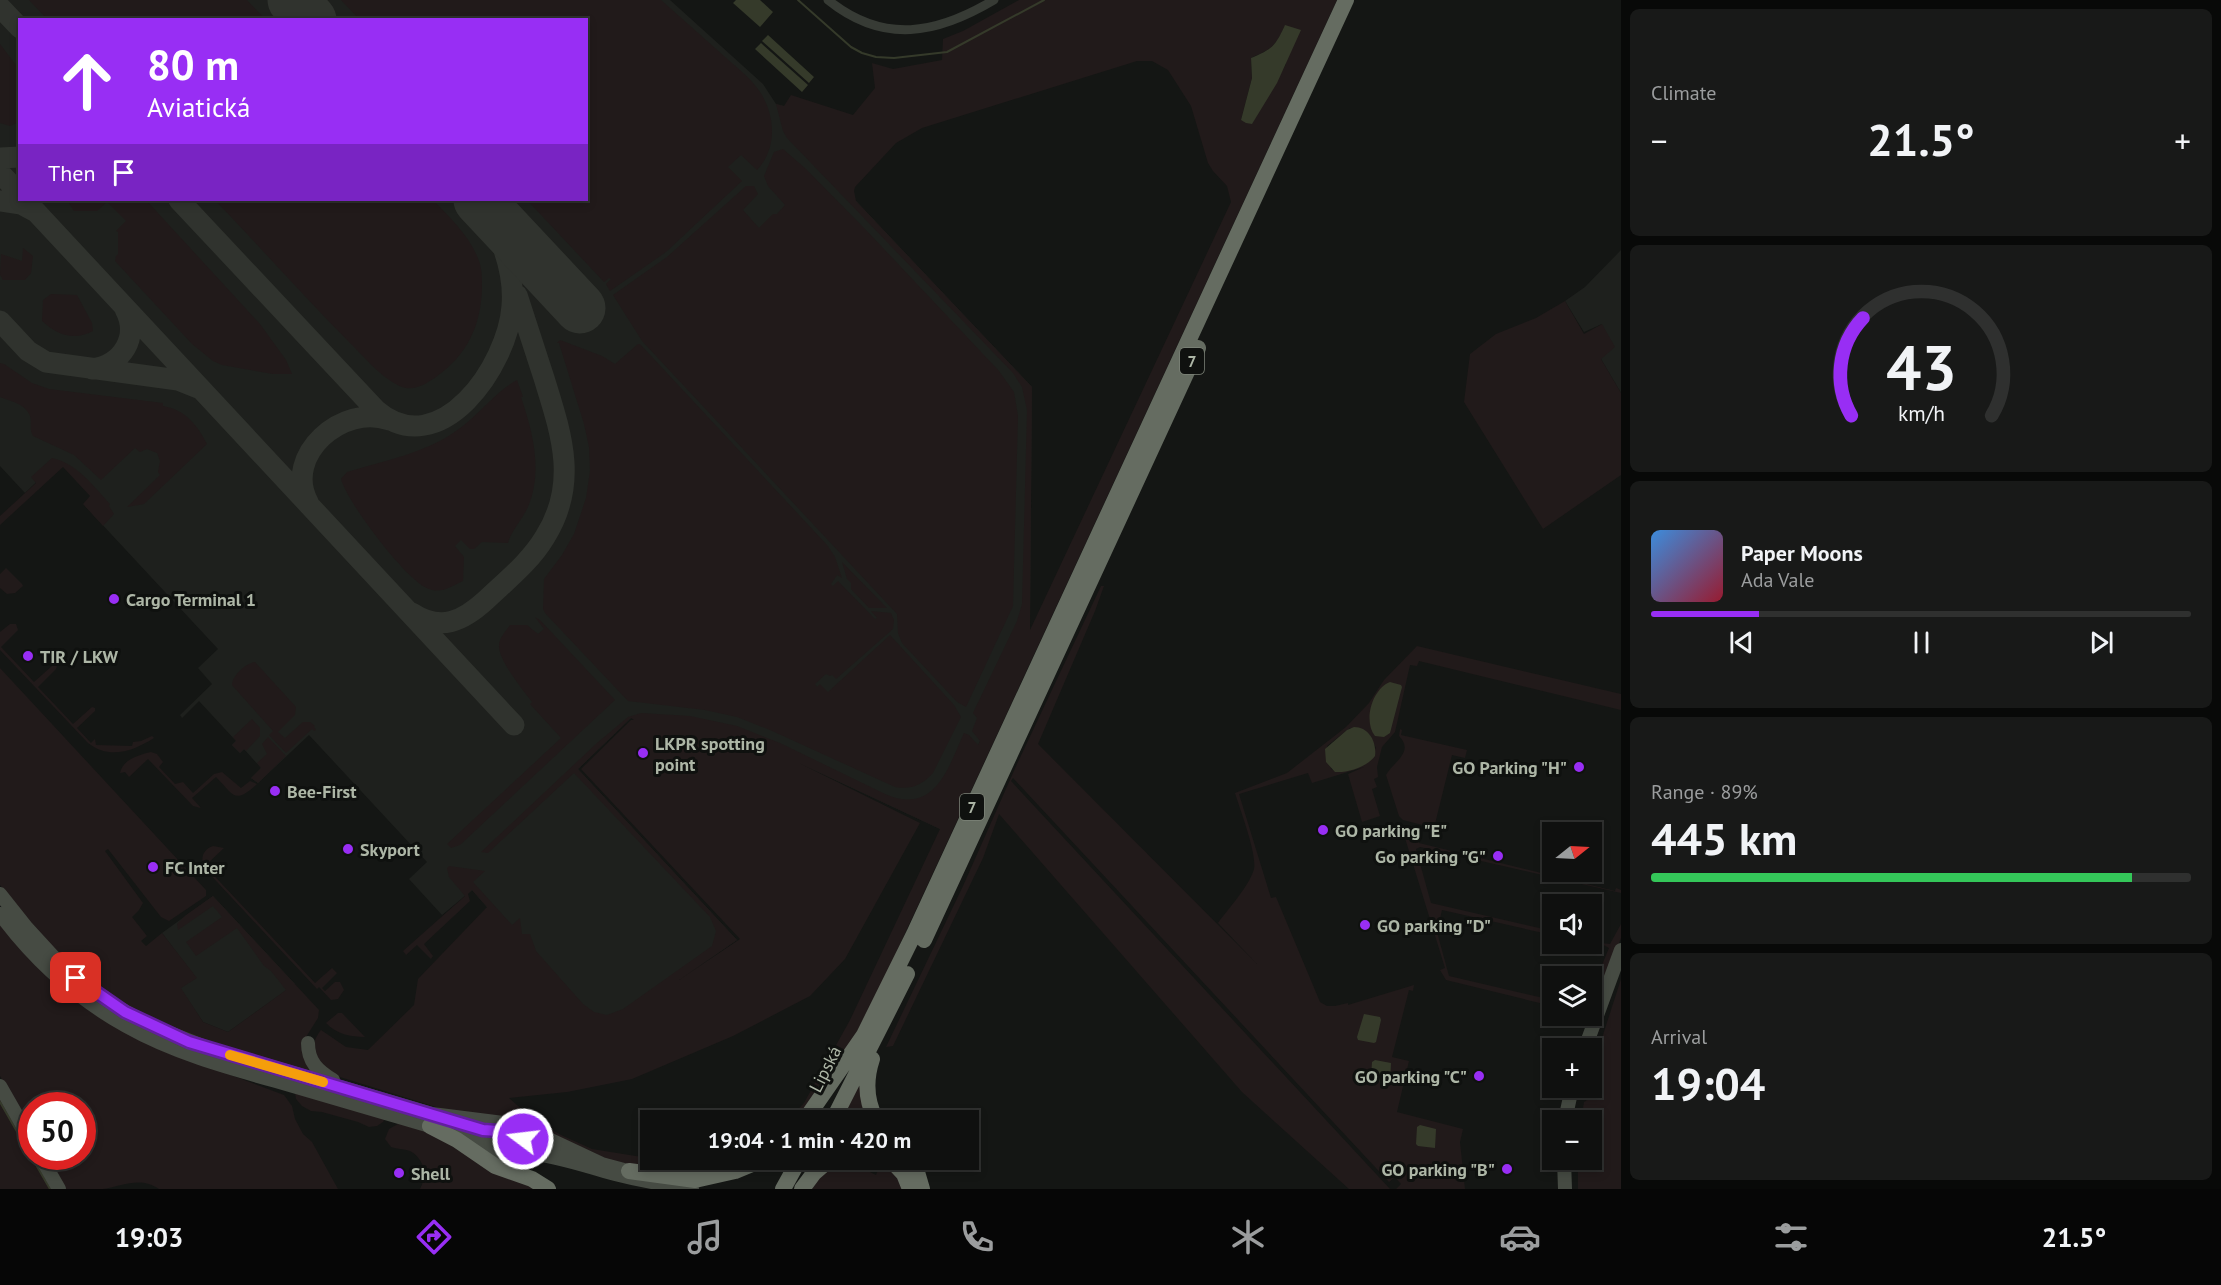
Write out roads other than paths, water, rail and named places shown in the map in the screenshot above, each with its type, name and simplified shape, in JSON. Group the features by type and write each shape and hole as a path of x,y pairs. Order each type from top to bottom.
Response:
{"highway":[{"name":"7","path":"864,1035 932,897 1346,0"},
{"name":"7","path":"886,1018 957,872 1359,0"},
{"path":"872,1110 869,1101 868,1079 871,1062 886,1018"},
{"name":"Lipská","path":"839,1110 886,1018"},
{"path":"812,1110 864,1035"},
{"name":"Lipská","path":"825,1110 864,1035"},
{"path":"431,1120 495,1166 532,1179 548,1189"},
{"path":"505,1157 532,1170 556,1189"},
{"path":"629,1171 695,1180 737,1170"},
{"path":"783,1189 793,1170"},
{"path":"796,1189 806,1170"},
{"path":"802,1189 817,1170"},
{"path":"900,1170 910,1189"},
{"path":"916,1170 922,1189"}],"main road":[{"path":"0,894 61,965 92,990 125,1012 189,1042 347,1089 431,1120 439,1126 480,1139 505,1157 535,1154 573,1161 634,1178 688,1188"},
{"path":"0,915 33,954 95,1007 137,1033 174,1049 212,1062 431,1120 519,1125 602,1164"},
{"path":"1588,1038 1621,950"},
{"path":"308,1043 309,1054 316,1069 347,1089"},
{"path":"0,1086 18,1118"},
{"path":"431,1120 441,1119 483,1130 513,1132 530,1143 688,1188"},
{"path":"505,1157 493,1147 495,1138 506,1131"},
{"path":"505,1157 522,1150 523,1144 519,1136"},
{"path":"48,1170 58,1189"},
{"path":"1564,1170 1565,1189"}],"street":[{"path":"828,0 842,11 866,22 884,28 909,30 944,25 994,0"}],"waterway":[{"path":"798,0 851,47 876,57 894,58 947,52 1044,0"},
{"path":"0,1102 50,1189"}],"place":[{"name":"Cargo Terminal 1","path":"114,599"},
{"name":"TIR / LKW","path":"28,656"},
{"name":"LKPR spotting point","path":"643,753"},
{"name":"GO Parking \"H\"","path":"1579,767"},
{"name":"Bee-First","path":"275,791"},
{"name":"GO parking \"E\"","path":"1323,830"},
{"name":"Skyport","path":"348,849"},
{"name":"Go parking \"G\"","path":"1498,856"},
{"name":"FC Inter","path":"153,867"},
{"name":"GO parking \"D\"","path":"1365,925"},
{"name":"GO parking \"C\"","path":"1479,1076"},
{"name":"GO parking \"B\"","path":"1507,1169"},
{"name":"Shell","path":"399,1173"}]}
